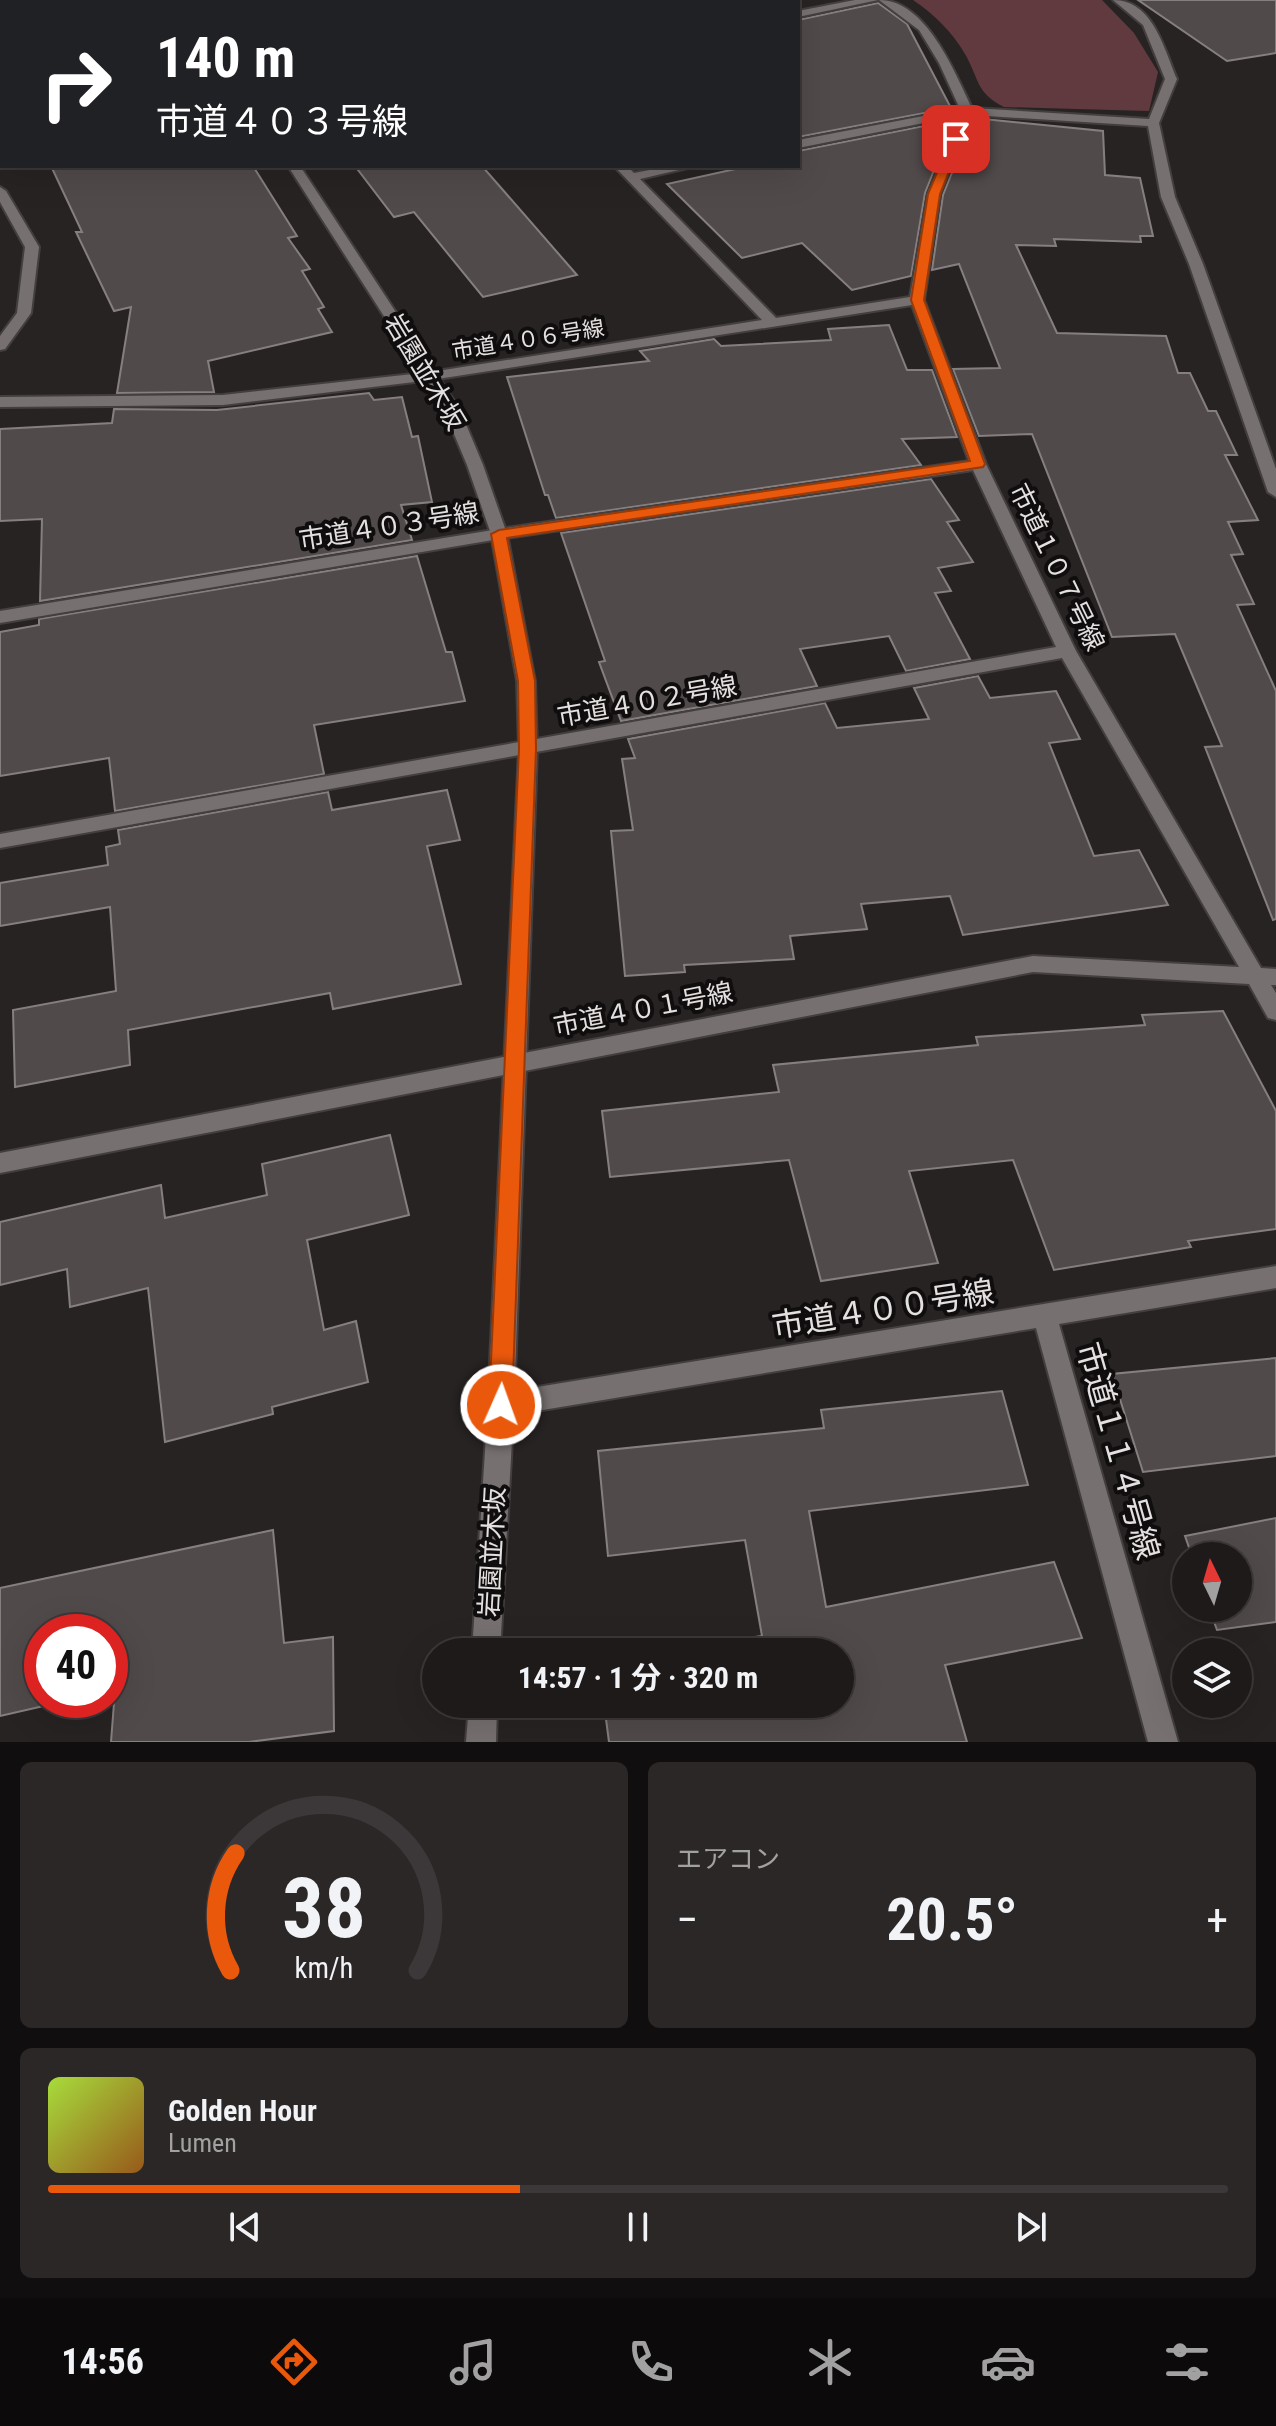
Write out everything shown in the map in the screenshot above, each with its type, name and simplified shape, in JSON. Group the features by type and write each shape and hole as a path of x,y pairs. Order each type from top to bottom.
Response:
{"street":[{"path":"800,14 873,0"},
{"path":"884,0 923,28 945,63 967,111"},
{"path":"1118,0 1148,23 1171,79 1153,123 1168,197 1276,492"},
{"path":"800,144 967,111 1153,123"},
{"name":"市道１０７号線","path":"967,111 934,194 917,300 978,464 1067,651 1265,975 1276,1012"},
{"name":"岩園並木坂","path":"295,168 452,410 499,534 526,681 528,749 501,1405 487,1638"},
{"path":"622,168 773,323"},
{"path":"632,177 679,168"},
{"path":"0,191 32,247 24,313 0,346"},
{"name":"市道４０６号線","path":"0,402 223,400 431,376 917,300"},
{"name":"市道４０３号線","path":"0,617 499,534 978,464"},
{"name":"市道４０２号線","path":"0,841 1067,651"},
{"name":"市道４０１号線","path":"0,1163 1033,964 1265,975"},
{"name":"市道４００号線","path":"501,1405 1276,1277"},
{"name":"市道１１４号線","path":"1045,1317 1163,1742"},
{"path":"481,1742 482,1718"}],"shaded area":[{"path":"913,0 1102,0 1134,33 1158,72 1149,111 1004,107 979,85 965,54 949,31"}],"building":[{"path":"1138,0 1276,0 1276,53 1227,61"},
{"path":"878,3 907,24 951,108 800,137 800,20"},
{"path":"974,118 1103,131 1105,175 1140,178 1153,236 1140,236 1141,242 1054,239 1056,246 1016,245 1057,333 1166,336 1178,373 1190,373 1208,411 1216,411 1237,455 1225,455 1258,520 1228,522 1243,554 1231,555 1254,604 1237,605 1276,691 1276,919 1273,920 1205,747 1222,746 1175,634 1112,637 1032,434 979,436 953,369 1000,368 959,264 932,270 943,195"},
{"path":"954,120 925,193 911,276 852,290 802,243 742,258 667,184 740,168 800,168 800,151"},
{"path":"52,168 254,168 297,236 288,238 310,269 302,271 324,307 318,309 332,332 208,361 214,392 117,393 131,307 114,311 76,232 82,232"},
{"path":"357,168 484,168 577,275 483,297 414,212 394,217"},
{"path":"889,325 907,370 932,370 957,437 902,439 921,465 556,518 548,495 545,495 507,377 649,361 640,351 714,339 721,346 831,340 828,329"},
{"path":"369,393 374,400 402,397 412,437 418,436 432,502 401,505 412,540 40,601 42,519 0,521 0,429 112,423 114,409 217,410"},
{"path":"931,479 959,520 947,522 973,562 938,568 951,591 935,593 970,659 906,671 889,636 800,649 817,686 621,721 599,662 605,661 561,533"},
{"path":"417,556 446,652 452,652 465,701 314,725 324,774 115,811 109,758 0,776 0,632 39,625 39,619"},
{"path":"978,676 990,698 1056,691 1080,739 1049,743 1094,856 1139,850 1168,905 963,935 950,896 861,904 867,929 790,936 794,959 684,965 685,972 625,976 611,831 633,830 622,759 635,758 628,739 825,703 837,728 929,719 914,688"},
{"path":"447,790 460,840 427,846 461,984 333,1009 330,993 128,1030 130,1065 15,1087 13,1010 116,991 110,907 0,926 0,883 108,865 106,847 120,844 118,830 328,792 332,810"},
{"path":"1223,1011 1276,1111 1276,1229 1188,1241 1191,1247 1054,1270 1013,1160 909,1171 938,1263 821,1281 789,1160 610,1177 602,1111 779,1092 773,1065 978,1045 976,1037 1145,1025 1142,1015"},
{"path":"390,1135 409,1215 307,1240 324,1330 356,1321 368,1382 272,1407 273,1414 165,1442 148,1288 70,1307 67,1269 0,1285 0,1222 161,1185 165,1218 267,1195 262,1164"},
{"path":"1276,1358 1276,1456 1143,1472 1112,1374"},
{"path":"1002,1391 1028,1485 809,1511 826,1607 1054,1562 1082,1638 945,1665 967,1742 609,1742 606,1718 854,1718 854,1638 748,1638 762,1636 745,1540 608,1556 598,1451 824,1428 821,1410"},
{"path":"1276,1518 1276,1622 1217,1630 1214,1622 1252,1622 1252,1542 1187,1542 1185,1536"},
{"path":"273,1530 284,1643 333,1637 334,1731 249,1742 111,1742 113,1718 128,1718 128,1614 24,1614 24,1711 0,1716 0,1588"}],"route":[{"path":"501,1405 528,749 526,681 499,534 978,464 917,300 934,194 956,139"}]}
